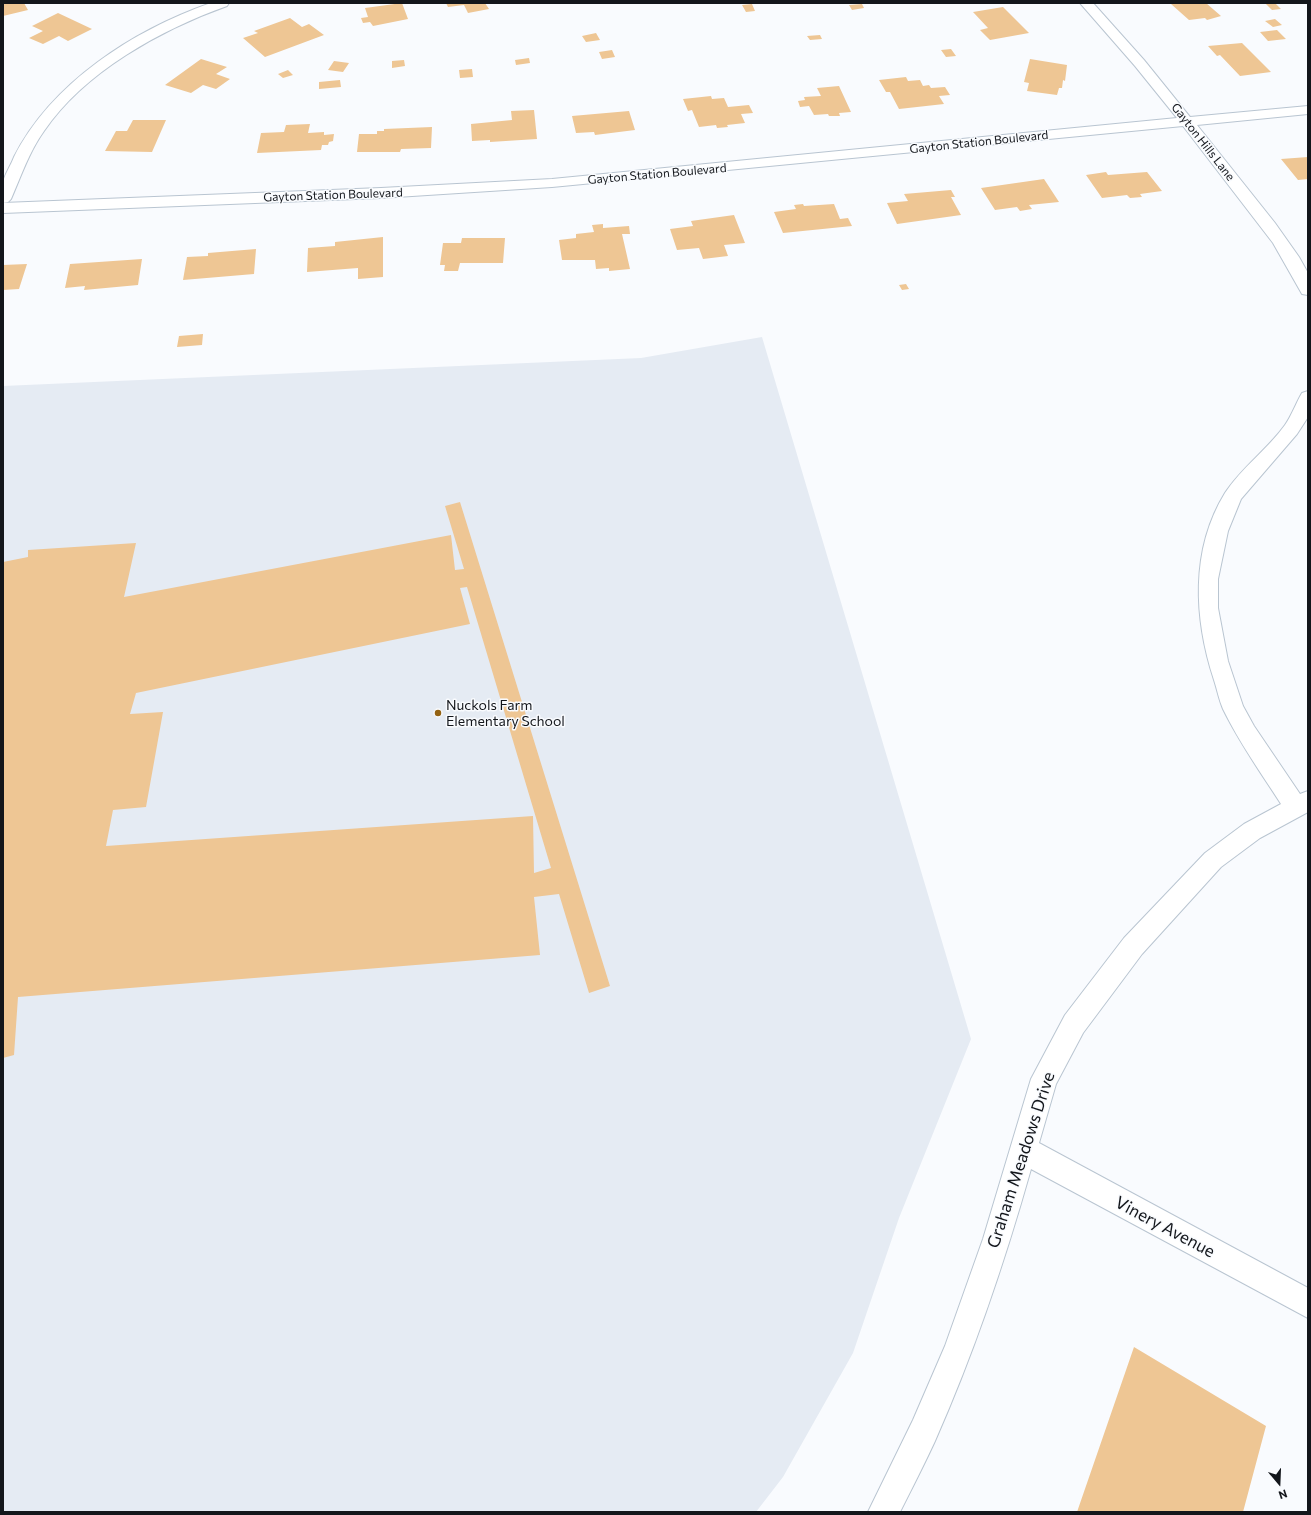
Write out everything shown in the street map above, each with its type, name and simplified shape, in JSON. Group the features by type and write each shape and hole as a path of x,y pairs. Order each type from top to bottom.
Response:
{"street":[{"path":"3,199 30,143 42,123 75,88 117,57 154,34 223,3"},
{"name":"Gayton Hills Lane","path":"1086,3 1120,39 1277,234 1300,271 1308,290"},
{"path":"184,7 196,14"},
{"name":"Gayton Station Boulevard","path":"3,208 388,193 552,183 1308,110"},
{"path":"1302,804 1246,732 1233,707 1216,654 1208,608 1208,579 1218,532 1233,496 1292,430 1308,397"},
{"name":"Graham Meadows Drive","path":"884,1512 924,1431 959,1347 997,1239 1022,1150 1047,1072 1074,1024 1133,946 1213,860 1252,831 1302,804"},
{"name":"Vinery Avenue","path":"1022,1150 1308,1304"}],"shaded area":[{"name":"Nuckols Farm Elementary School","path":"762,337 971,1039 899,1218 853,1353 783,1477 756,1512 3,1512 3,386 641,358"}],"building":[{"path":"3,3 24,3 28,10 3,16"},
{"path":"402,3 408,19 373,26 370,22 363,23 361,18 368,17 365,8"},
{"path":"446,3 485,3 489,9 468,13 464,5 448,7"},
{"path":"1206,3 1221,16 1207,20 1205,18 1189,20 1171,4"},
{"path":"1265,3 1275,3 1281,9 1272,10"},
{"path":"752,4 755,11 746,12 742,5"},
{"path":"862,4 864,8 852,10 849,5"},
{"path":"1003,7 1029,33 990,40 980,30 988,28 973,12"},
{"path":"58,13 92,29 68,41 59,36 43,44 29,38 43,31 32,26"},
{"path":"290,18 302,27 309,24 324,35 265,57 243,38 258,33 254,31"},
{"path":"1275,19 1282,25 1273,27 1265,21"},
{"path":"1277,30 1286,39 1268,41 1260,32"},
{"path":"596,33 600,40 586,42 582,36"},
{"path":"820,35 822,39 810,40 807,36"},
{"path":"1242,43 1271,72 1240,76 1220,55 1217,56 1208,46"},
{"path":"951,49 956,56 946,57 941,50"},
{"path":"612,50 615,57 602,59 599,52"},
{"path":"529,58 530,63 516,65 515,60"},
{"path":"201,59 227,67 216,74 230,79 216,89 203,85 191,93 165,85"},
{"path":"1030,59 1067,65 1065,81 1063,80 1062,88 1059,88 1057,95 1027,91 1029,83 1024,82"},
{"path":"404,60 405,66 392,68 392,61"},
{"path":"334,61 349,63 343,72 328,70"},
{"path":"472,69 473,77 460,78 459,70"},
{"path":"288,70 293,75 283,78 278,74"},
{"path":"906,77 908,81 920,80 923,86 929,85 931,88 945,87 950,95 939,96 944,104 899,109 890,92 886,92 879,80"},
{"path":"340,80 341,87 319,89 319,82"},
{"path":"839,86 851,112 839,113 840,116 829,116 828,114 814,115 809,106 800,107 798,101 805,100 804,97 821,96 817,88"},
{"path":"711,96 712,99 724,98 728,107 749,105 753,113 741,114 745,123 717,128 716,125 699,127 692,110 688,111 683,99"},
{"path":"534,110 537,139 490,142 490,140 472,141 471,124 512,120 511,111"},
{"path":"629,111 635,130 595,135 594,132 576,133 572,116"},
{"path":"133,120 166,120 152,152 105,151 116,131 127,131"},
{"path":"310,124 308,133 324,132 324,135 334,134 333,141 329,142 328,145 322,145 321,150 257,153 261,133 284,132 286,125"},
{"path":"432,127 431,148 401,149 400,152 357,152 359,134 377,134 377,131 384,131 384,129"},
{"path":"1308,157 1308,179 1298,180 1281,159"},
{"path":"1106,172 1108,175 1147,172 1162,191 1140,194 1142,197 1130,198 1127,195 1102,198 1086,175"},
{"path":"1044,179 1059,202 1029,205 1032,209 1020,211 1017,207 995,210 981,188"},
{"path":"951,190 955,197 951,197 961,215 897,224 887,203 908,201 904,194"},
{"path":"803,204 804,206 834,204 840,219 848,218 852,226 783,233 774,212 796,209 794,205"},
{"path":"734,215 745,243 724,245 728,256 703,259 699,248 677,250 670,229 693,226 691,221"},
{"path":"603,224 603,228 629,226 630,234 622,234 630,269 609,271 609,268 596,269 595,260 562,260 559,240 576,238 576,234 594,232 592,225"},
{"path":"383,237 383,277 358,279 358,268 307,272 308,248 335,246 335,242"},
{"path":"462,238 505,238 503,263 460,263 458,271 444,271 445,265 440,265 443,243 461,243"},
{"path":"256,249 254,274 183,280 187,257 208,256 208,253"},
{"path":"142,259 138,285 84,290 85,286 65,288 70,264"},
{"path":"27,264 19,289 3,290 3,265"},
{"path":"906,284 909,289 902,290 899,285"},
{"path":"203,334 202,345 177,347 179,336"},
{"path":"460,502 610,986 589,993 559,894 534,897 540,955 18,997 14,1055 3,1058 3,562 28,557 28,550 136,543 124,597 451,535 455,570 464,569 445,506","holes":["467,587 551,868 534,873 533,816 106,846 113,810 146,807 163,712 130,714 136,693 470,624 460,588"]},
{"path":"1134,1347 1266,1426 1243,1512 1077,1512"}],"place":[{"name":"Nuckols Farm Elementary School","path":"438,713"}]}
